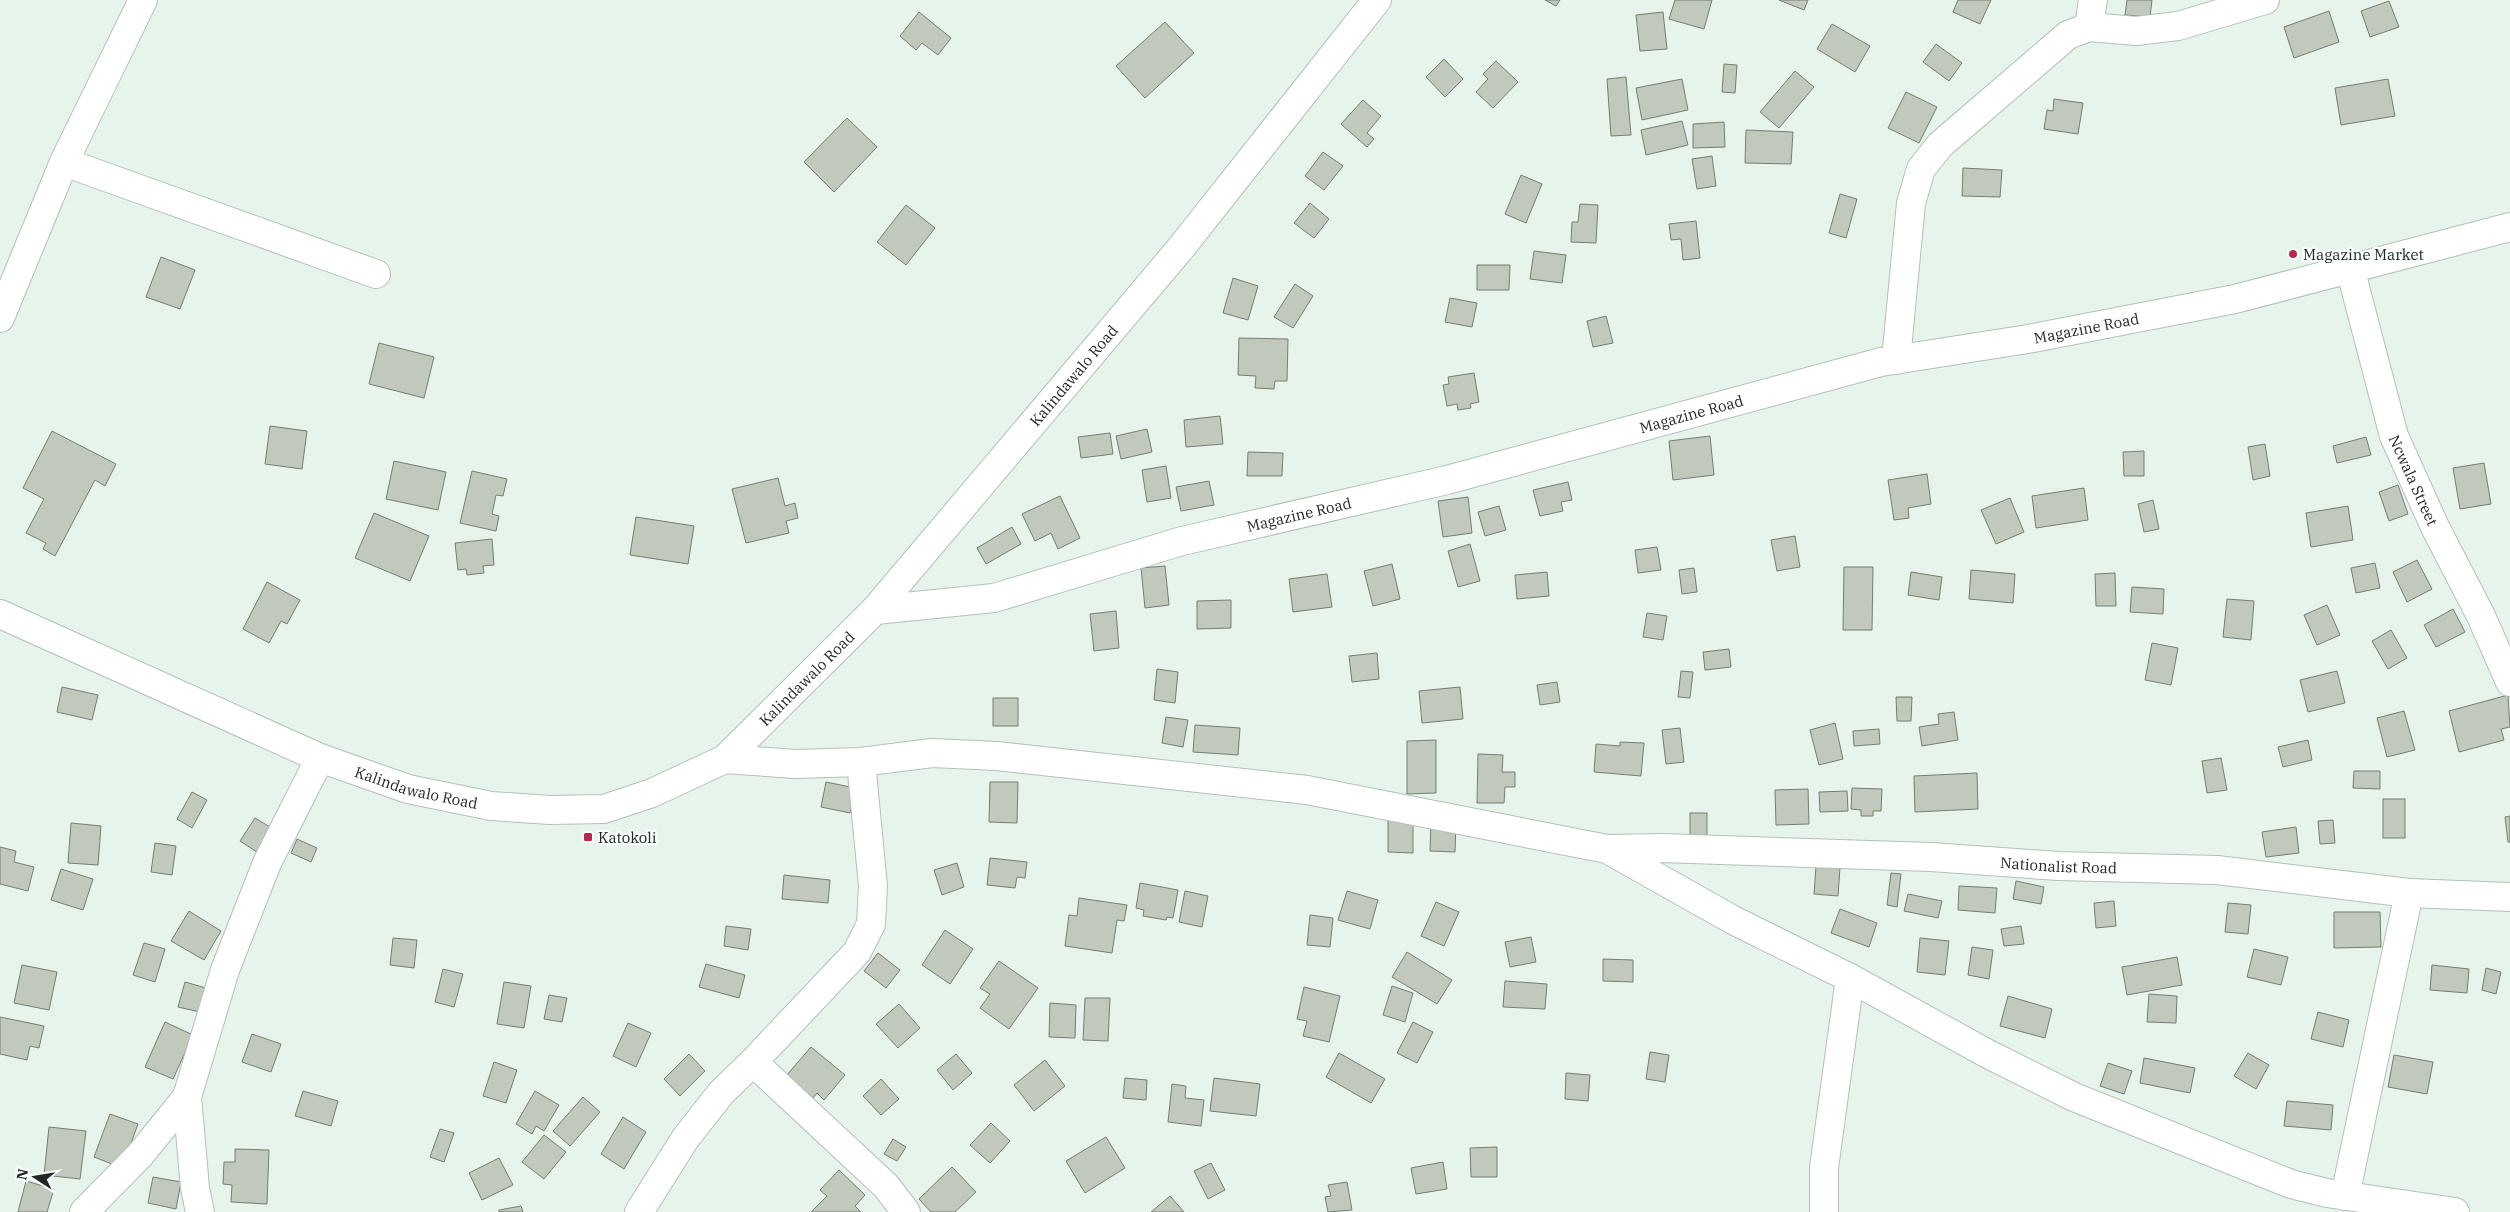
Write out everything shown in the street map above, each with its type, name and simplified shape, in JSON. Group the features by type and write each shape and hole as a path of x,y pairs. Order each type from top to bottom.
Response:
{"street":[{"path":"0,318 64,162 143,0"},
{"name":"Kalindawalo Road","path":"0,614 320,758 408,790 491,806 550,810 604,809 652,793 725,759 876,610 1180,250 1378,0"},
{"path":"2089,27 2093,0"},
{"path":"1896,360 1911,203 1921,169 1940,144 2068,34 2089,27 2136,31 2178,26 2265,0"},
{"path":"64,162 376,274"},
{"name":"Magazine Road","path":"876,610 994,598 1182,541 1447,480 1735,401 1896,360 2028,339 2235,299 2510,227"},
{"name":"Ncwala Street","path":"2350,268 2394,436 2435,527 2481,616 2510,682"},
{"path":"725,759 795,764 861,762 932,753 997,756 1308,790 1607,848 1733,920 1850,978 1988,1054 2074,1097 2334,1200 2455,1212"},
{"path":"200,1212 195,1188 188,1097 226,970 267,863 320,758"},
{"path":"639,1212 684,1139 721,1093 753,1062 857,952 871,924 873,886 861,762"},
{"name":"Nationalist Road","path":"1607,848 1901,856 2058,866 2217,870 2409,893 2510,898"},
{"path":"2334,1200 2409,893"},
{"path":"1824,1212 1824,1168 1850,978"},
{"path":"753,1062 886,1186 906,1212"},
{"path":"84,1212 140,1155 188,1097"}],"building":[{"path":"1545,0 1560,0 1556,6"},
{"path":"1675,0 1712,0 1704,29 1669,19"},
{"path":"1779,0 1808,0 1804,10"},
{"path":"1958,0 1991,0 1980,24 1953,12"},
{"path":"2127,0 2152,0 2150,17 2125,15"},
{"path":"2389,1 2399,27 2370,37 2361,11"},
{"path":"2329,11 2339,42 2294,58 2284,27"},
{"path":"919,12 951,38 938,55 922,43 916,50 900,36"},
{"path":"1663,12 1667,49 1640,51 1636,15"},
{"path":"1165,22 1194,53 1145,98 1116,66"},
{"path":"1832,24 1870,46 1855,72 1817,49"},
{"path":"1936,44 1962,63 1949,81 1923,62"},
{"path":"1444,59 1463,79 1445,97 1426,77"},
{"path":"1496,61 1518,82 1493,108 1476,92 1488,79 1483,74"},
{"path":"1724,64 1737,65 1735,93 1722,92"},
{"path":"1795,71 1814,87 1779,128 1760,112"},
{"path":"1626,77 1631,135 1611,136 1607,79"},
{"path":"1682,79 1688,110 1642,120 1636,88"},
{"path":"2388,79 2395,116 2341,125 2335,88"},
{"path":"1906,92 1937,107 1919,143 1888,128"},
{"path":"2054,99 2083,103 2078,134 2044,129 2047,110 2053,111"},
{"path":"1363,100 1381,116 1367,133 1374,139 1367,147 1341,124"},
{"path":"847,118 877,147 834,192 804,162"},
{"path":"1682,121 1688,145 1646,155 1641,130"},
{"path":"1724,122 1725,147 1693,148 1693,124"},
{"path":"1746,130 1793,132 1791,164 1745,163"},
{"path":"1323,152 1343,166 1324,190 1305,176"},
{"path":"1712,156 1716,186 1697,189 1692,159"},
{"path":"1963,168 2002,170 2000,197 1962,196"},
{"path":"1521,175 1542,184 1526,223 1505,214"},
{"path":"1840,194 1857,199 1846,238 1829,233"},
{"path":"1310,203 1329,219 1314,238 1294,223"},
{"path":"1580,204 1598,205 1596,243 1571,242 1572,222 1578,222"},
{"path":"906,205 935,228 906,265 877,242"},
{"path":"1696,221 1700,258 1683,260 1681,239 1671,240 1669,224"},
{"path":"1534,251 1566,255 1562,283 1530,279"},
{"path":"161,257 195,270 180,309 146,297"},
{"path":"1477,265 1510,265 1509,290 1477,290"},
{"path":"1233,278 1258,286 1248,320 1223,313"},
{"path":"1295,284 1313,296 1293,328 1274,317"},
{"path":"1450,298 1477,303 1472,327 1445,322"},
{"path":"1606,316 1613,343 1593,347 1587,321"},
{"path":"1239,338 1288,339 1287,381 1275,381 1274,389 1255,388 1256,376 1238,375"},
{"path":"379,343 434,357 424,398 369,384"},
{"path":"1474,373 1479,402 1470,404 1471,408 1458,410 1457,404 1447,406 1443,385 1449,384 1448,377"},
{"path":"1220,416 1223,444 1186,447 1184,420"},
{"path":"270,426 307,431 302,469 265,464"},
{"path":"1147,429 1152,452 1121,459 1116,436"},
{"path":"52,431 116,464 105,486 95,480 55,556 43,549 46,543 26,533 44,499 23,488"},
{"path":"1110,433 1113,454 1081,458 1078,437"},
{"path":"1710,436 1714,475 1673,480 1669,441"},
{"path":"2366,437 2371,455 2337,463 2333,446"},
{"path":"2265,444 2270,476 2253,480 2248,447"},
{"path":"2144,451 2144,476 2124,476 2123,452"},
{"path":"1248,452 1283,453 1282,476 1247,476"},
{"path":"394,461 446,472 438,510 386,499"},
{"path":"2484,463 2491,504 2460,509 2453,468"},
{"path":"1166,466 1171,498 1147,502 1142,470"},
{"path":"472,471 507,479 503,496 496,495 492,514 499,516 496,531 460,523"},
{"path":"1927,474 1931,504 1908,508 1909,518 1894,520 1888,480"},
{"path":"778,478 785,506 795,503 798,518 786,521 789,533 746,543 732,489"},
{"path":"1209,481 1214,505 1181,511 1176,487"},
{"path":"1568,482 1572,500 1561,502 1563,511 1540,516 1533,490"},
{"path":"2398,485 2408,514 2389,521 2379,492"},
{"path":"2084,488 2088,520 2036,528 2032,496"},
{"path":"1060,496 1080,538 1058,549 1051,533 1035,541 1022,514"},
{"path":"1468,497 1472,533 1443,537 1438,501"},
{"path":"2010,498 2024,532 1996,544 1981,510"},
{"path":"2153,500 2159,529 2144,532 2138,504"},
{"path":"1499,506 1506,530 1485,536 1478,512"},
{"path":"2348,506 2353,540 2311,547 2306,513"},
{"path":"374,513 429,536 410,581 355,558"},
{"path":"636,517 694,526 688,564 630,555"},
{"path":"1012,527 1021,544 986,564 977,548"},
{"path":"1795,536 1800,567 1777,571 1771,540"},
{"path":"492,539 494,565 483,566 484,573 467,575 466,569 458,570 455,543"},
{"path":"1470,544 1480,581 1458,587 1448,551"},
{"path":"1657,547 1661,570 1638,573 1635,550"},
{"path":"2417,560 2432,589 2407,602 2393,572"},
{"path":"2375,563 2380,588 2356,593 2351,568"},
{"path":"1392,564 1400,599 1373,606 1364,571"},
{"path":"1165,566 1169,605 1145,608 1141,568"},
{"path":"1844,567 1873,567 1872,630 1843,630"},
{"path":"1694,568 1697,592 1682,594 1679,570"},
{"path":"1971,570 2015,574 2013,603 1969,599"},
{"path":"1547,572 1549,596 1517,599 1515,575"},
{"path":"1911,572 1942,577 1939,600 1908,595"},
{"path":"2115,573 2116,606 2096,606 2095,574"},
{"path":"1327,574 1332,607 1293,612 1289,579"},
{"path":"267,582 300,600 287,624 281,621 269,643 243,629"},
{"path":"2132,587 2164,589 2163,614 2130,612"},
{"path":"2227,599 2254,601 2251,640 2223,637"},
{"path":"1231,600 1231,628 1197,629 1197,601"},
{"path":"2327,605 2340,635 2317,645 2304,615"},
{"path":"2453,609 2465,632 2436,647 2424,625"},
{"path":"1116,611 1119,648 1094,651 1090,614"},
{"path":"1647,613 1667,616 1663,640 1643,637"},
{"path":"2391,630 2407,658 2388,669 2372,641"},
{"path":"2152,643 2178,648 2171,685 2145,680"},
{"path":"1729,649 1731,667 1705,670 1703,652"},
{"path":"1377,653 1379,679 1352,682 1349,656"},
{"path":"1157,669 1178,672 1175,703 1154,700"},
{"path":"1681,671 1693,672 1690,698 1678,697"},
{"path":"2337,671 2345,703 2308,712 2300,680"},
{"path":"1557,682 1560,702 1540,705 1537,685"},
{"path":"62,687 98,695 92,720 57,712"},
{"path":"1460,687 1463,719 1422,723 1419,691"},
{"path":"2508,695 2510,727 2501,729 2504,740 2459,752 2449,711"},
{"path":"1896,697 1912,697 1911,721 1897,721"},
{"path":"993,698 1018,698 1018,726 993,726"},
{"path":"2404,711 2415,750 2387,757 2377,718"},
{"path":"1954,712 1958,740 1922,746 1919,727 1939,724 1938,714"},
{"path":"1166,717 1188,720 1183,747 1162,743"},
{"path":"1835,723 1843,759 1819,765 1810,730"},
{"path":"1195,725 1240,728 1238,755 1193,752"},
{"path":"1680,728 1684,762 1666,764 1662,730"},
{"path":"1879,729 1880,744 1854,746 1853,731"},
{"path":"1436,740 1436,793 1407,794 1407,741"},
{"path":"2308,740 2312,760 2283,767 2278,747"},
{"path":"1620,742 1644,743 1641,776 1594,772 1596,744 1620,746"},
{"path":"1478,754 1503,755 1502,772 1515,772 1515,787 1505,787 1504,803 1477,803"},
{"path":"2221,758 2227,790 2207,793 2202,761"},
{"path":"2354,771 2380,771 2380,789 2353,788"},
{"path":"1977,773 1978,809 1915,812 1914,776"},
{"path":"826,782 855,788 850,813 821,807"},
{"path":"990,782 1018,782 1017,823 989,822"},
{"path":"1852,788 1882,789 1881,811 1873,811 1873,816 1861,816 1861,810 1851,809"},
{"path":"1808,789 1809,824 1776,825 1775,790"},
{"path":"1847,791 1848,811 1820,812 1819,792"},
{"path":"192,792 207,800 192,828 177,819"},
{"path":"2383,799 2405,799 2405,838 2383,838"},
{"path":"1690,813 1707,813 1707,840 1690,840"},
{"path":"2510,816 2510,842 2508,842 2505,817"},
{"path":"1388,817 1413,817 1413,853 1388,852"},
{"path":"255,818 275,830 260,854 240,841"},
{"path":"1431,820 1456,821 1455,852 1430,851"},
{"path":"2333,820 2335,843 2320,844 2318,821"},
{"path":"71,823 101,826 98,865 68,863"},
{"path":"2296,827 2299,853 2266,857 2262,832"},
{"path":"297,839 317,848 311,862 291,853"},
{"path":"155,843 176,846 172,875 151,872"},
{"path":"0,847 16,851 14,862 34,867 28,891 0,884"},
{"path":"990,858 1027,862 1025,878 1017,877 1015,888 987,885"},
{"path":"957,863 964,887 942,895 934,870"},
{"path":"1816,866 1840,868 1838,896 1814,894"},
{"path":"61,869 93,879 83,910 51,900"},
{"path":"1891,873 1901,874 1897,907 1887,905"},
{"path":"784,875 830,880 828,903 782,899"},
{"path":"2016,881 2044,887 2041,904 2013,899"},
{"path":"1140,883 1178,890 1173,918 1167,917 1166,920 1143,916 1144,910 1136,908"},
{"path":"1959,886 1997,888 1995,913 1958,910"},
{"path":"1185,891 1208,896 1202,927 1179,922"},
{"path":"1347,891 1378,900 1370,929 1338,920"},
{"path":"1908,894 1942,901 1938,918 1904,911"},
{"path":"1079,898 1127,905 1124,921 1117,920 1112,953 1065,946 1069,915 1077,916"},
{"path":"2114,901 2116,926 2096,928 2094,903"},
{"path":"1436,902 1459,912 1444,946 1421,936"},
{"path":"2228,903 2251,905 2248,934 2225,932"},
{"path":"1840,909 1877,923 1869,947 1831,933"},
{"path":"189,911 221,931 204,960 171,941"},
{"path":"2334,912 2380,912 2381,947 2334,948"},
{"path":"1310,915 1333,918 1330,947 1307,945"},
{"path":"726,926 751,929 748,950 724,946"},
{"path":"2021,926 2024,944 2004,946 2001,929"},
{"path":"945,930 973,949 950,984 922,965"},
{"path":"1531,937 1536,962 1510,967 1505,942"},
{"path":"393,938 417,940 414,968 390,965"},
{"path":"1920,938 1949,941 1945,975 1917,972"},
{"path":"144,943 165,949 155,982 133,975"},
{"path":"1972,947 1993,950 1989,979 1968,975"},
{"path":"2254,949 2288,957 2281,985 2247,977"},
{"path":"1407,952 1452,980 1437,1004 1392,977"},
{"path":"878,953 900,970 886,988 864,971"},
{"path":"2177,957 2182,985 2127,995 2122,967"},
{"path":"1603,959 1633,960 1633,982 1603,981"},
{"path":"999,961 1038,988 1009,1029 980,1008 990,994 980,988"},
{"path":"706,964 745,975 739,998 699,987"},
{"path":"22,965 57,972 49,1010 14,1003"},
{"path":"2432,965 2469,969 2467,993 2430,990"},
{"path":"2486,968 2501,972 2496,994 2482,990"},
{"path":"443,969 463,974 454,1007 435,1002"},
{"path":"1505,981 1547,984 1545,1009 1503,1007"},
{"path":"185,982 206,988 200,1012 178,1007"},
{"path":"504,982 531,986 524,1028 497,1024"},
{"path":"1392,986 1413,993 1405,1022 1383,1015"},
{"path":"1304,987 1340,996 1329,1042 1303,1036 1307,1021 1297,1019"},
{"path":"2149,994 2177,996 2176,1023 2147,1022"},
{"path":"549,995 567,998 562,1022 544,1019"},
{"path":"2008,996 2052,1009 2045,1038 2000,1026"},
{"path":"1085,998 1110,998 1108,1041 1083,1040"},
{"path":"1050,1003 1076,1005 1075,1038 1049,1037"},
{"path":"899,1004 920,1028 898,1048 876,1024"},
{"path":"2318,1012 2349,1020 2343,1047 2311,1039"},
{"path":"0,1017 44,1026 39,1048 30,1046 27,1060 0,1054"},
{"path":"165,1022 193,1035 173,1079 145,1067"},
{"path":"1413,1022 1433,1032 1417,1063 1397,1053"},
{"path":"628,1023 651,1033 636,1067 613,1056"},
{"path":"252,1034 281,1044 271,1072 242,1062"},
{"path":"811,1047 845,1075 824,1100 817,1093 813,1098 786,1076"},
{"path":"1650,1052 1669,1055 1665,1082 1646,1079"},
{"path":"1339,1053 1385,1079 1371,1103 1326,1077"},
{"path":"2248,1053 2269,1065 2256,1089 2234,1076"},
{"path":"689,1054 705,1071 680,1096 664,1079"},
{"path":"956,1054 972,1073 953,1090 937,1070"},
{"path":"2394,1055 2433,1062 2427,1094 2388,1087"},
{"path":"2144,1058 2195,1068 2190,1093 2140,1083"},
{"path":"1045,1060 1065,1086 1034,1111 1014,1085"},
{"path":"494,1062 517,1070 506,1103 483,1096"},
{"path":"2108,1063 2132,1071 2124,1094 2100,1086"},
{"path":"1566,1073 1590,1075 1588,1101 1565,1099"},
{"path":"1125,1078 1147,1080 1146,1100 1123,1098"},
{"path":"1214,1078 1260,1084 1256,1116 1210,1111"},
{"path":"881,1079 899,1099 881,1115 863,1096"},
{"path":"1172,1084 1186,1086 1185,1098 1204,1100 1201,1126 1168,1122"},
{"path":"303,1091 338,1101 331,1126 295,1116"},
{"path":"535,1091 559,1105 544,1131 536,1126 532,1134 516,1124"},
{"path":"583,1097 600,1112 570,1146 553,1131"},
{"path":"2287,1101 2333,1105 2331,1130 2284,1126"},
{"path":"110,1114 138,1124 122,1168 94,1157"},
{"path":"623,1117 646,1132 624,1169 601,1154"},
{"path":"991,1123 1010,1141 990,1163 970,1145"},
{"path":"49,1127 86,1131 80,1179 44,1175"},
{"path":"440,1129 454,1133 444,1162 430,1157"},
{"path":"544,1135 566,1152 544,1179 522,1162"},
{"path":"1106,1137 1125,1168 1085,1193 1066,1161"},
{"path":"893,1139 906,1147 897,1161 884,1154"},
{"path":"1497,1147 1497,1177 1471,1177 1470,1148"},
{"path":"235,1149 269,1150 267,1204 231,1202 232,1185 223,1184 224,1162 235,1162"},
{"path":"499,1158 513,1185 482,1200 469,1173"},
{"path":"1443,1162 1447,1189 1416,1194 1411,1168"},
{"path":"1211,1163 1225,1190 1208,1199 1194,1171"},
{"path":"952,1167 976,1192 955,1212 931,1212 919,1199"},
{"path":"839,1170 865,1195 855,1206 861,1212 811,1212 827,1196 820,1190"},
{"path":"153,1177 181,1182 176,1209 148,1203"},
{"path":"26,1181 54,1189 47,1212 18,1212"},
{"path":"1347,1182 1352,1210 1328,1212 1325,1197 1331,1196 1328,1185"},
{"path":"1170,1196 1184,1212 1151,1212"},
{"path":"521,1206 523,1212 499,1212 499,1210"}],"place":[{"name":"Magazine Market","path":"2293,254"},
{"name":"Katokoli","path":"588,837"}]}
